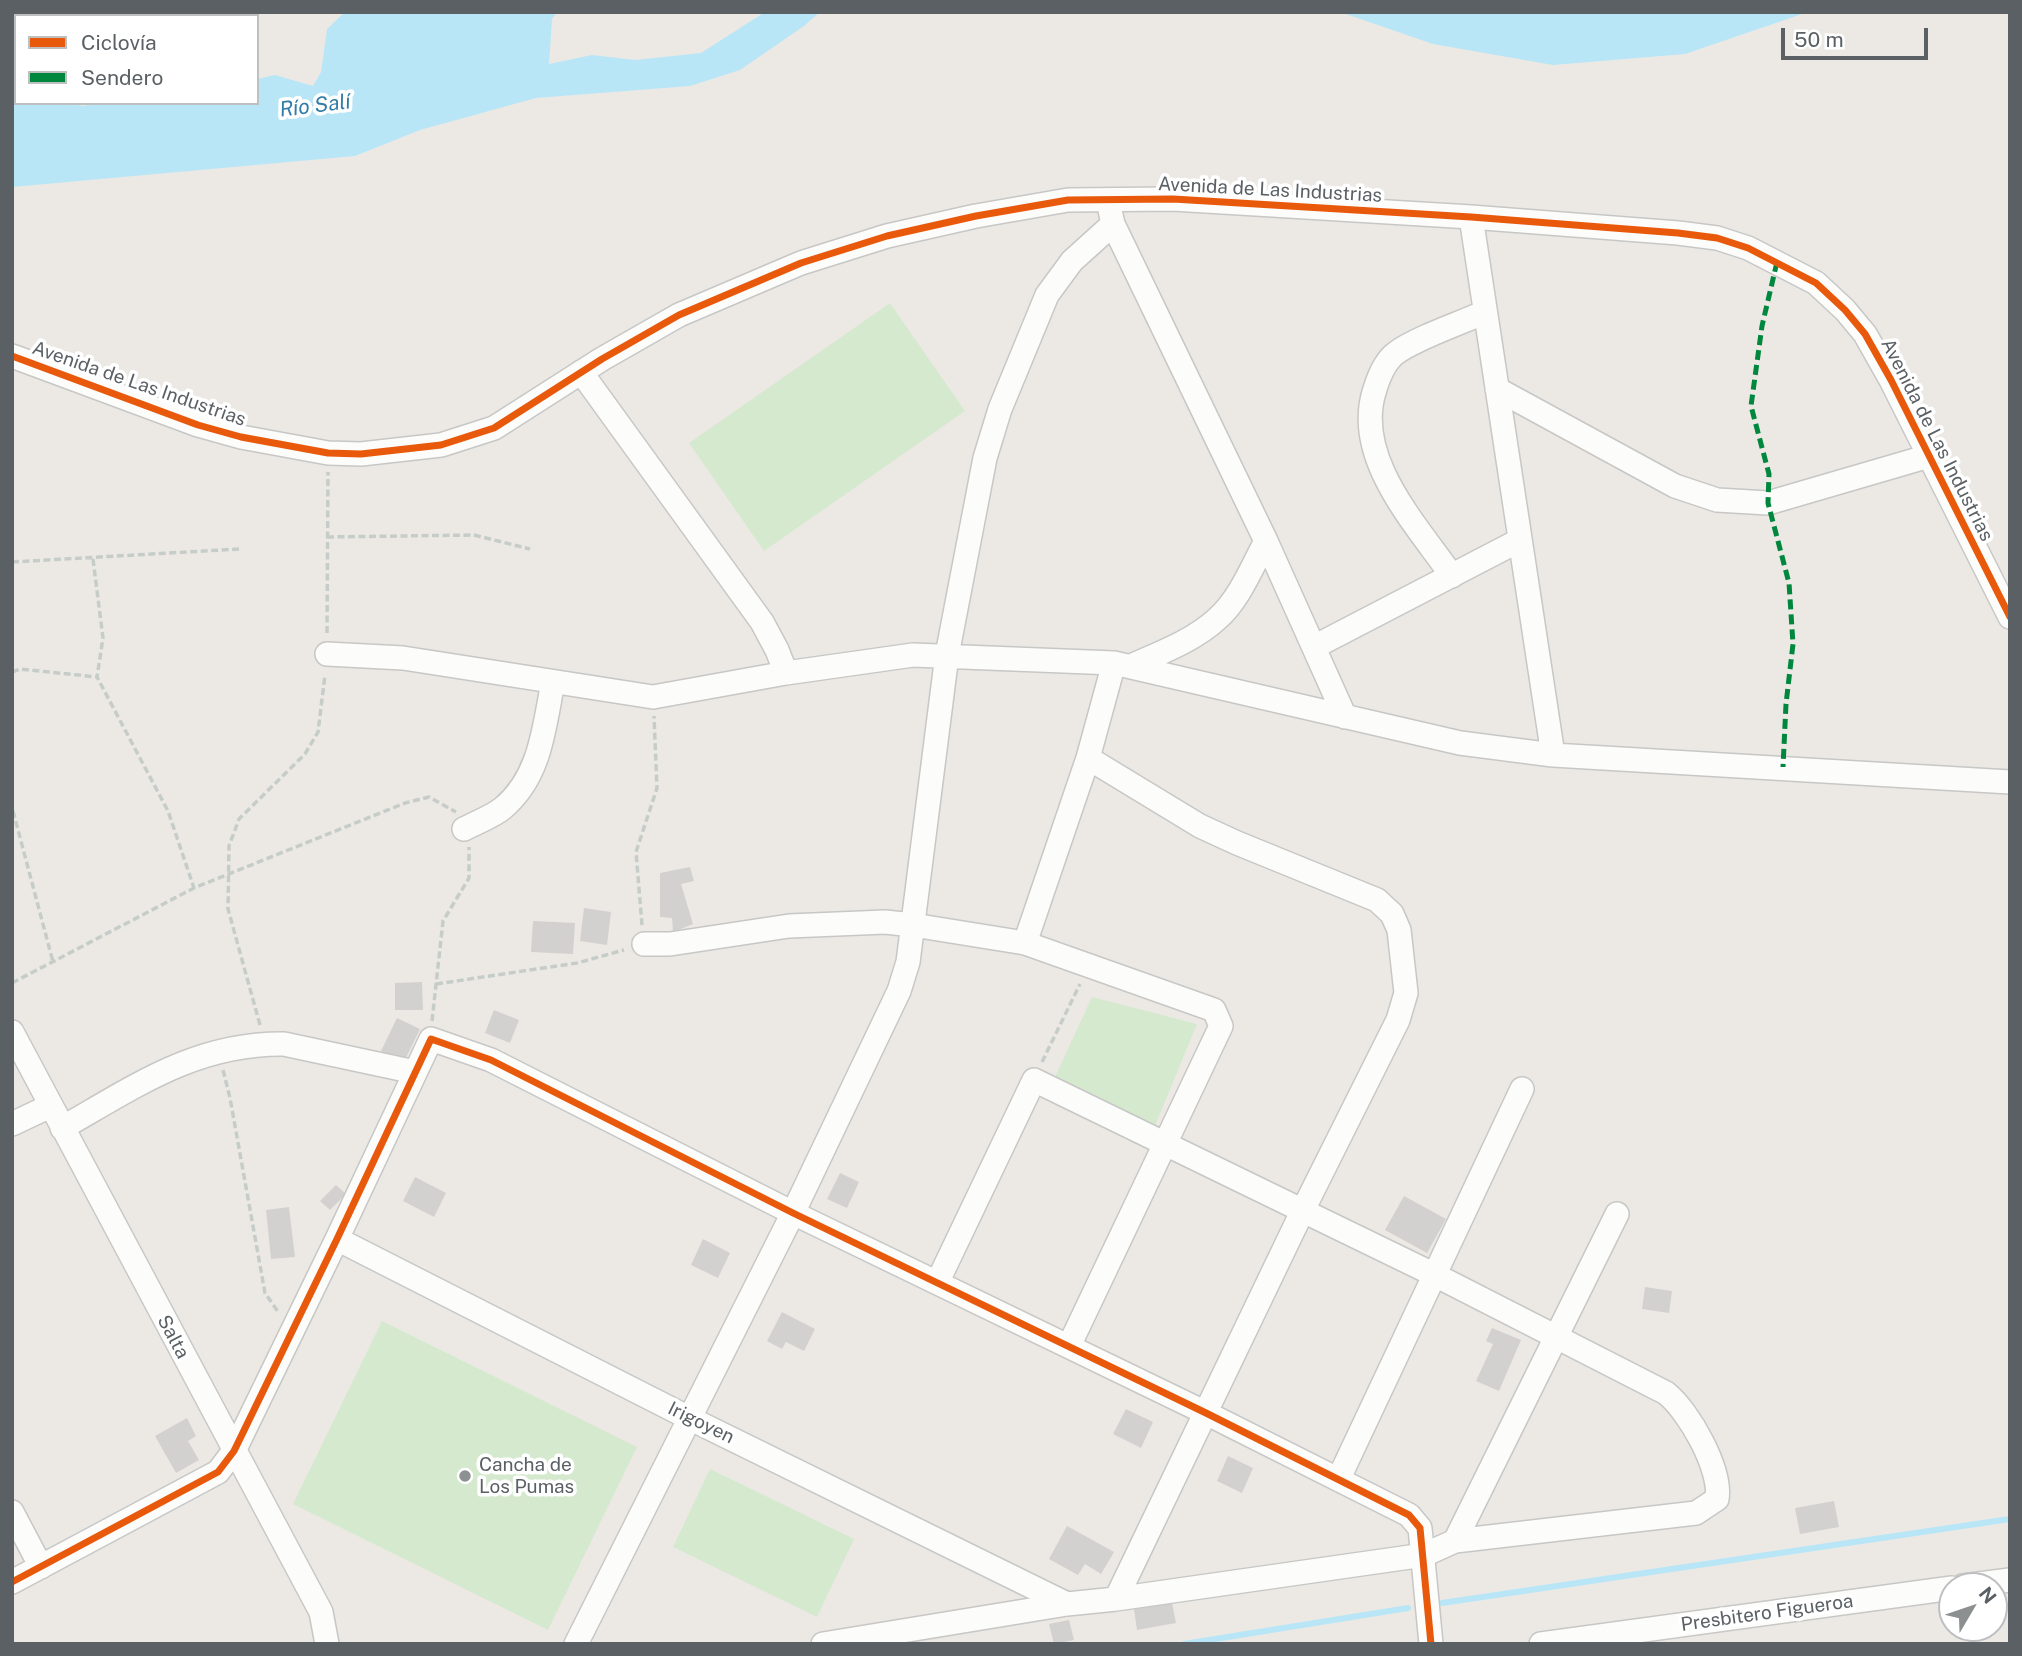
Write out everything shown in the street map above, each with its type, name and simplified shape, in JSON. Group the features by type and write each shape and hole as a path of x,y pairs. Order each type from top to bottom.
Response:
{"street":[{"name":"Avenida de Las Industrias","path":"12,356 198,425 242,437 328,453 361,454 441,445 494,428 581,372 680,315 801,263 887,236 976,216 1068,200 1173,199 1471,217 1717,238 1748,248 1815,284 1845,310 1865,334 2010,617"},
{"path":"1109,200 1113,225 1266,541 1345,717"},
{"path":"1471,217 1553,755"},
{"path":"576,1644 793,1213 899,990 908,962 947,655 985,458 1016,369 1047,295 1072,261 1113,225"},
{"path":"1452,576 1388,484 1374,453 1370,405 1381,371 1396,353 1485,312"},
{"path":"581,372 762,622 786,674"},
{"path":"1497,389 1675,486 1717,500 1768,503 1929,456"},
{"path":"1314,647 1520,540"},
{"path":"1025,943 1122,665 1197,634 1218,618 1244,582 1266,541"},
{"path":"327,654 403,658 653,697 913,655 1122,665 1460,743 1553,755 2010,782"},
{"path":"464,829 502,809 523,787 537,760 553,682"},
{"path":"1088,758 1200,826 1377,900 1392,914 1399,930 1406,993 1398,1020 1302,1212 1116,1600"},
{"path":"643,944 670,944 789,926 885,922 913,925 1025,943 1214,1010 1221,1026 1069,1346"},
{"name":"Salta","path":"12,1031 321,1612 327,1644"},
{"path":"12,1582 218,1472 234,1451 337,1240 430,1039 491,1060 793,1213 938,1281 1409,1515 1420,1528 1432,1644"},
{"path":"62,1128 166,1069 218,1051 266,1044 314,1049 415,1072"},
{"path":"823,1644 1067,1604 1116,1600 1424,1555 1455,1541 1696,1513 1717,1499 1719,1486 1690,1420 1678,1402 1666,1393 1436,1275 1034,1080 938,1281"},
{"path":"1339,1478 1522,1089"},
{"path":"12,1124 50,1105"},
{"path":"1455,1541 1554,1336 1617,1214"},
{"name":"Irigoyen","path":"337,1240 691,1419 1067,1604"},
{"path":"12,1512 41,1567"},
{"name":"Presbitero Figueroa","path":"1552,1643 1626,1639 1938,1590"}],"path":[{"path":"266,1044 228,909 229,846 239,819 305,754 318,732 327,654 328,453"},
{"path":"327,537 474,535 530,550"},
{"path":"12,562 239,549"},
{"path":"93,559 103,638 97,677 168,811 194,888"},
{"path":"12,672 20,669 97,677"},
{"path":"435,984 578,963 643,944 636,852 657,788 653,697"},
{"path":"12,983 194,888 405,803 429,797 457,812 470,839 469,878 443,921 430,1039"},
{"path":"13,811 53,962"},
{"path":"1034,1080 1088,967"},
{"path":"218,1051 230,1098 265,1293 292,1332"}],"green space":[{"path":"890,303 965,411 764,551 689,443"},
{"path":"1092,997 1197,1024 1155,1126 1055,1077"},
{"name":"Cancha de Los Pumas","path":"382,1321 637,1447 548,1630 293,1504"},
{"path":"710,1469 854,1539 817,1617 673,1547"}],"water":[{"name":"Río Salí","path":"345,12 557,12 552,19 549,64 592,55 635,60 701,53 765,12 820,12 740,70 690,86 536,98 420,130 355,156 12,187 12,96 14,105 259,105 259,79 275,75 313,86 321,72 327,29"},
{"path":"1340,12 1808,12 1685,54 1553,65 1433,44"}],"building":[{"path":"690,867 694,881 681,884 693,924 673,932 672,918 660,917 660,873"},
{"path":"584,908 611,912 607,945 580,941"},
{"path":"533,921 575,923 573,954 531,952"},
{"path":"422,982 423,1010 395,1010 395,983"},
{"path":"494,1010 519,1020 510,1043 485,1033"},
{"path":"397,1018 420,1029 404,1062 381,1051"},
{"path":"840,1173 859,1182 847,1208 827,1199"},
{"path":"415,1177 446,1193 434,1217 403,1201"},
{"path":"336,1185 346,1194 330,1210 320,1201"},
{"path":"1404,1196 1446,1219 1427,1253 1385,1230"},
{"path":"289,1207 295,1257 271,1259 266,1210"},
{"path":"703,1239 730,1253 718,1278 691,1265"},
{"path":"1645,1287 1672,1291 1669,1313 1642,1309"},
{"path":"782,1312 815,1329 804,1351 786,1342 782,1349 767,1341"},
{"path":"1492,1328 1521,1340 1499,1391 1476,1381 1493,1344 1486,1341"},
{"path":"1126,1409 1153,1422 1141,1448 1113,1434"},
{"path":"187,1418 196,1436 188,1441 199,1460 176,1473 155,1436"},
{"path":"1228,1456 1253,1468 1242,1493 1217,1481"},
{"path":"1834,1501 1839,1527 1800,1534 1795,1508"},
{"path":"1067,1526 1114,1552 1101,1574 1085,1564 1078,1575 1049,1559"},
{"path":"1172,1603 1176,1623 1137,1630 1134,1609"},
{"path":"1069,1620 1074,1640 1054,1644 1049,1624"}],"waterway":[{"path":"1442,1603 2010,1519"},
{"path":"1184,1644 1408,1608"}],"marked path":[{"path":"1777,262 1762,326 1751,406 1769,474 1768,503 1789,583 1793,644 1786,704 1783,767"}],"cycle path":[{"path":"12,356 198,425 241,437 328,453 361,454 441,445 494,428 602,359 679,315 801,263 887,236 976,216 1068,200 1173,199 1471,217 1717,238 1748,248 1816,283 1845,310 1865,334 1891,380 2010,617"},
{"path":"12,1582 218,1472 234,1451 431,1039 491,1060 793,1213 1206,1413 1409,1515 1420,1528 1431,1644"}],"place":[{"name":"Cancha de Los Pumas","path":"465,1476"}]}
